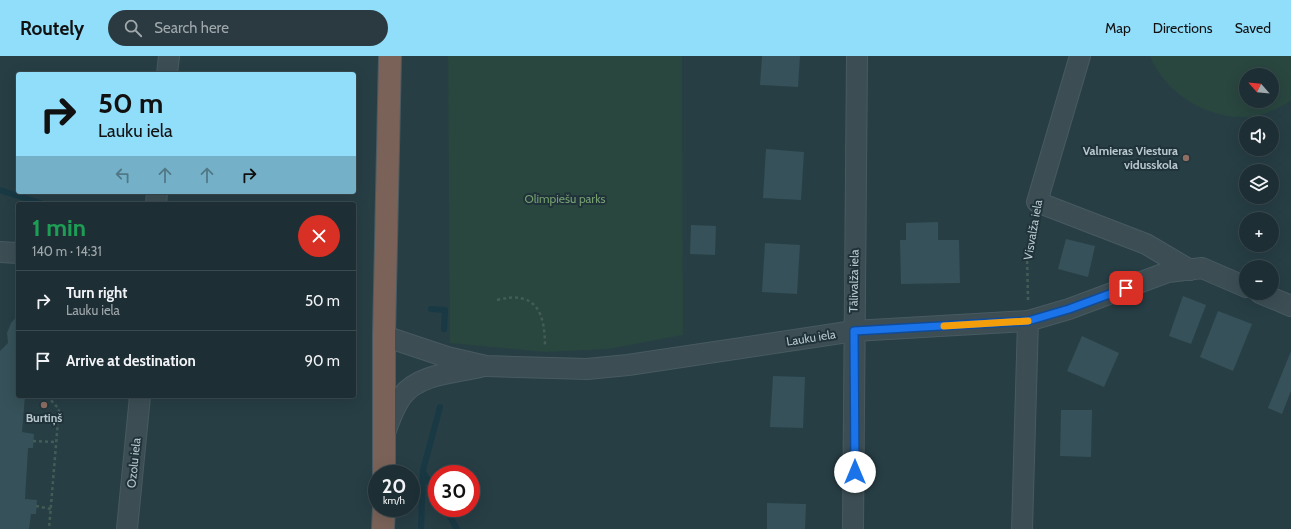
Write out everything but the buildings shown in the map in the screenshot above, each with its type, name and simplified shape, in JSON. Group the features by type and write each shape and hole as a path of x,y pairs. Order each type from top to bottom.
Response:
{"highway":[{"path":"384,465 384,336 390,56"},
{"path":"384,517 384,529"}],"street":[{"path":"167,72 169,56"},
{"name":"Tālivalža iela","path":"853,529 856,56"},
{"name":"Visvalža iela","path":"1037,202 1080,56"},
{"path":"1037,202 1146,244 1190,270"},
{"path":"0,252 16,253"},
{"name":"Lauku iela","path":"486,366 587,369 628,365 854,331 1028,321 1069,309 1168,272 1202,268 1239,284"},
{"path":"1277,300 1291,306"},
{"path":"1022,529 1028,321"},
{"path":"384,336 434,353 486,366"},
{"path":"384,434 401,396 411,387 435,376 486,366"},
{"name":"Ozolu iela","path":"127,529 140,398"}],"path":[{"name":"Visvalža iela","path":"1028,321 1027,254 1037,202"},
{"path":"497,300 510,297 523,298 534,305 542,316 545,332 543,368"},
{"path":"49,398 58,409 49,529"},
{"path":"34,441 56,442"},
{"path":"36,506 51,509"}],"green space":[{"name":"Olimpiešu parks","path":"448,56 682,56 683,335 608,349 545,352 450,343"},
{"path":"1150,56 1291,56 1291,101 1279,107 1279,68 1239,68 1239,108 1278,108 1257,116 1230,116 1201,108 1176,92 1166,81"}],"waterway":[{"path":"0,190 37,202"},
{"path":"431,309 445,310 444,329"},
{"path":"421,529 423,470 440,407"},
{"path":"423,472 428,480"},
{"path":"450,517 457,529"}],"slow traffic":[{"path":"944,326 1028,321"}],"place":[{"name":"Valmieras Viestura vidusskola","path":"1186,158"},
{"name":"Burtiņš","path":"44,405"}],"route":[{"path":"855,472 854,331 1028,321 1069,309 1126,288"}]}
